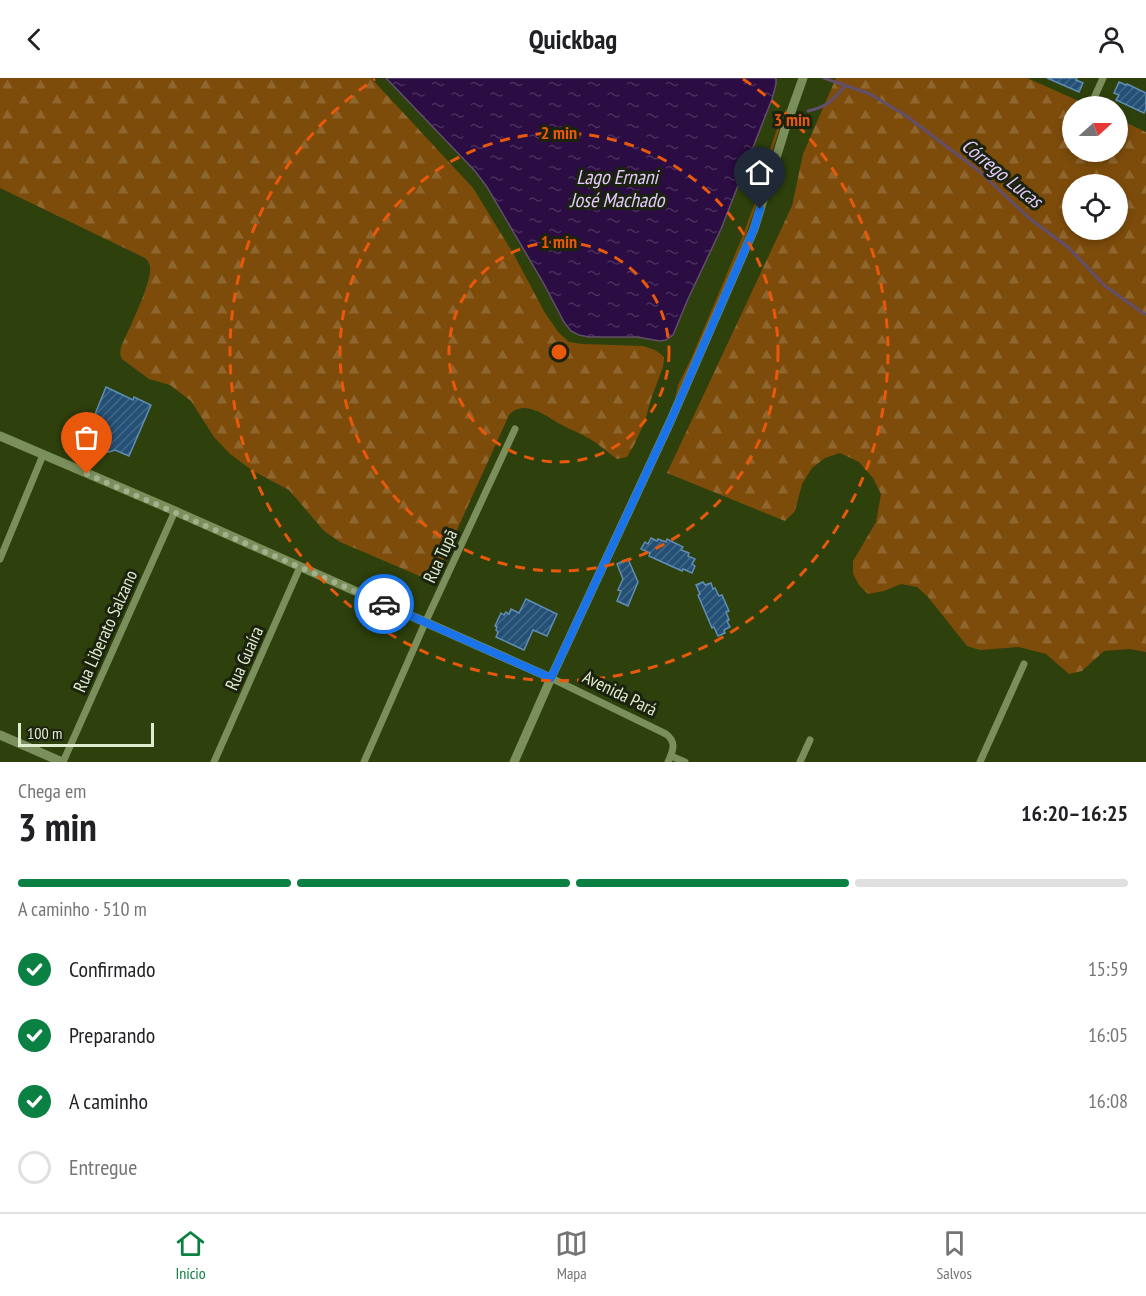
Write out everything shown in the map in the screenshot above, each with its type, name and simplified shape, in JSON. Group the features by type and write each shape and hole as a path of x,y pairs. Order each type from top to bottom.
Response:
{"street":[{"path":"514,762 670,422 754,229 803,78"},
{"path":"1095,96 1102,78"},
{"name":"Rua Tupã","path":"364,762 425,623 515,429"},
{"name":"Avenida Pará","path":"0,436 551,678 666,734 673,743 669,759"},
{"path":"0,559 44,455"},
{"name":"Rua Liberato Salzano","path":"62,762 175,511"},
{"name":"Rua Guaíra","path":"214,762 300,567"},
{"path":"980,762 1024,664"},
{"path":"0,735 62,762"},
{"path":"800,762 810,740"},
{"path":"669,759 685,762"}],"green space":[{"path":"0,78 371,78 473,188 513,253 545,313 559,333 569,342 643,346 662,355 663,367 645,421 627,457 617,459 587,437 542,413 521,408 509,415 437,574 427,578 422,577 340,542 324,531 289,490 253,471 230,454 214,437 191,401 170,385 149,379 122,359 121,347 148,283 149,263 145,258 0,188"},
{"path":"836,78 1027,78 1068,96 1062,96 1062,162 1128,162 1128,124 1146,132 1146,652 1130,649 1104,651 1082,671 1069,674 1046,654 1019,647 980,650 967,646 928,597 917,587 901,584 868,594 853,574 853,561 876,522 881,494 873,478 859,462 840,453 825,458 812,468 802,484 795,511 785,521 667,473 792,206 803,154"},
{"path":"787,108 744,240 675,398 678,385 741,240 781,117"}],"water":[{"name":"Lago Ernani José Machado","path":"386,78 776,78 776,84 721,229 673,335 660,341 637,337 589,337 571,331 487,187 475,171"}],"building":[{"path":"1047,78 1077,78 1076,80 1083,83 1079,92"},
{"path":"1119,82 1146,93 1144,113 1128,106 1128,96 1118,96 1114,93"},
{"path":"106,387 133,400 134,397 151,405 129,456 115,450 105,451 100,444 85,439"},
{"path":"651,538 666,542 667,539 683,547 681,550 689,553 688,556 695,559 692,564 695,566 692,573 683,569 682,571 649,556 650,553 641,549 645,542 648,544"},
{"path":"628,559 638,582 628,606 617,601 621,591 618,590 623,579 617,564"},
{"path":"703,582 705,585 711,583 719,596 722,595 729,611 726,612 730,627 718,636 714,627 712,628 698,595 700,594 696,585"},
{"path":"526,599 557,614 547,636 533,630 524,650 496,637 498,632 495,626 501,613 509,614 511,609 519,613"}],"waterway":[{"name":"Córrego Lucas","path":"824,78 870,94 905,115 979,171 1030,219 1068,247 1105,286 1146,315"},
{"path":"808,111 829,102 845,86"}],"way so far":[{"path":"87,474 384,604"}],"route":[{"path":"384,604 551,678 679,401 754,229 760,209"}]}
